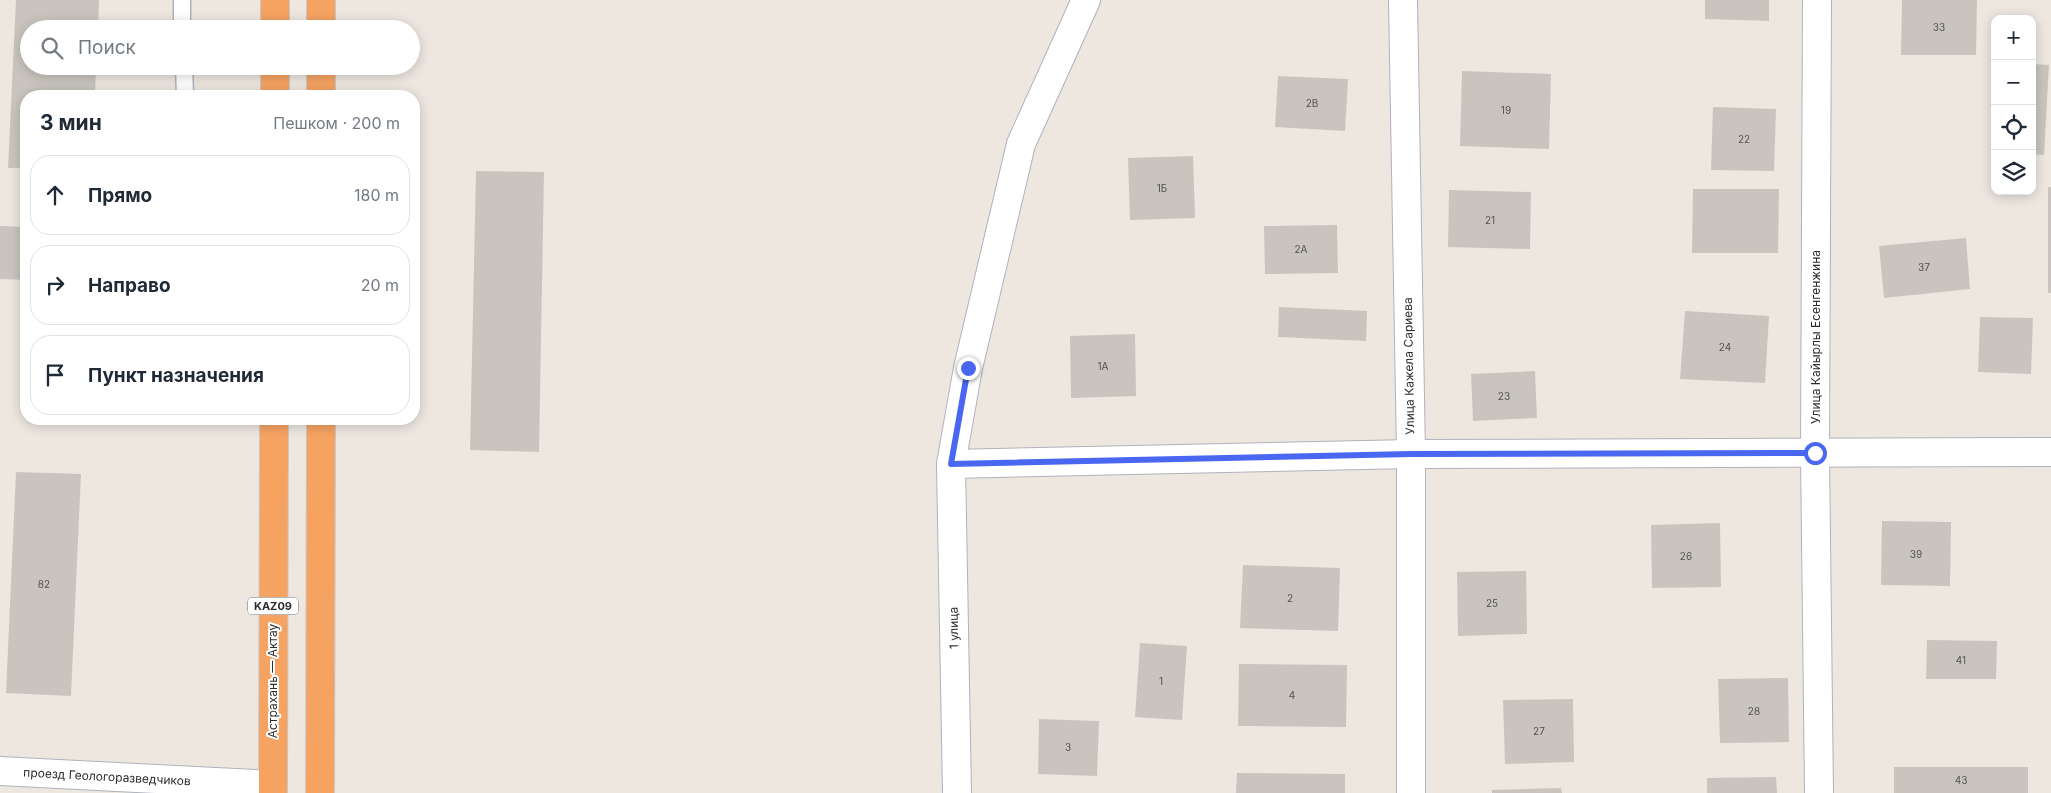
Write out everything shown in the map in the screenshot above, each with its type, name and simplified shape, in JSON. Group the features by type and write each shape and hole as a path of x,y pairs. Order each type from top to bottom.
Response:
{"highway":[{"path":"275,0 275,20"},
{"path":"321,0 321,20"},
{"path":"275,75 275,90"},
{"path":"321,75 321,90"},
{"name":"Астрахань — Актау","path":"273,789 274,425"},
{"path":"320,425 320,793"}],"street":[{"name":"1 улица","path":"957,793 951,464 968,368 1021,144 1086,0"},
{"name":"Улица Кажела Сариева","path":"1403,0 1411,454 1411,793"},
{"name":"Улица Кайырлы Есенгенжина","path":"1817,0 1815,453 1819,793"},
{"path":"951,464 1411,454 2051,452"},
{"name":"проезд Геологоразведчиков","path":"0,771 273,789"}],"lane":[{"path":"182,0 182,20"},
{"path":"184,75 185,90"}],"building":[{"path":"16,0 99,0 98,20 20,20 20,75 96,75 95,90 20,90 20,168 8,168"},
{"path":"1705,0 1769,0 1769,21 1705,19"},
{"path":"1902,0 1977,0 1976,55 1901,55"},
{"path":"2036,64 2049,65 2044,155 2036,154"},
{"path":"1462,71 1551,74 1549,149 1460,146"},
{"path":"1278,76 1348,79 1345,131 1275,127"},
{"path":"1713,107 1776,109 1774,171 1711,170"},
{"path":"1193,156 1195,218 1130,220 1128,158"},
{"path":"476,171 544,172 539,452 470,450"},
{"path":"2048,187 2051,187 2051,293 2048,293"},
{"path":"1693,189 1779,189 1778,253 1692,253"},
{"path":"1449,190 1531,192 1530,249 1448,247"},
{"path":"1337,225 1338,273 1265,274 1264,226"},
{"path":"0,226 20,227 20,280 0,279"},
{"path":"1966,238 1970,289 1884,298 1879,246"},
{"path":"1279,307 1367,311 1366,341 1278,337"},
{"path":"1685,311 1769,316 1765,383 1680,379"},
{"path":"1980,317 2033,318 2031,374 1978,372"},
{"path":"1135,334 1136,396 1071,398 1070,336"},
{"path":"1535,371 1537,418 1473,421 1471,374"},
{"path":"16,472 81,474 71,696 6,693"},
{"path":"1882,521 1951,522 1950,586 1881,585"},
{"path":"1720,523 1721,587 1652,588 1651,525"},
{"path":"1243,565 1340,568 1338,631 1240,628"},
{"path":"1526,571 1527,634 1458,636 1457,572"},
{"path":"1927,640 1997,641 1996,679 1926,679"},
{"path":"1140,643 1187,646 1182,720 1135,717"},
{"path":"1239,664 1347,665 1346,727 1238,726"},
{"path":"1788,678 1789,742 1720,743 1718,679"},
{"path":"1573,699 1574,762 1505,764 1503,700"},
{"path":"1039,719 1099,721 1097,776 1038,774"},
{"path":"1894,767 2028,767 2028,793 1894,793"},
{"path":"1237,773 1345,774 1345,793 1236,793"},
{"path":"1776,777 1777,793 1707,793 1707,778"},
{"path":"1561,788 1562,793 1492,793 1492,790"}],"route":[{"path":"968,368 951,464 1411,454 1815,453"}]}
